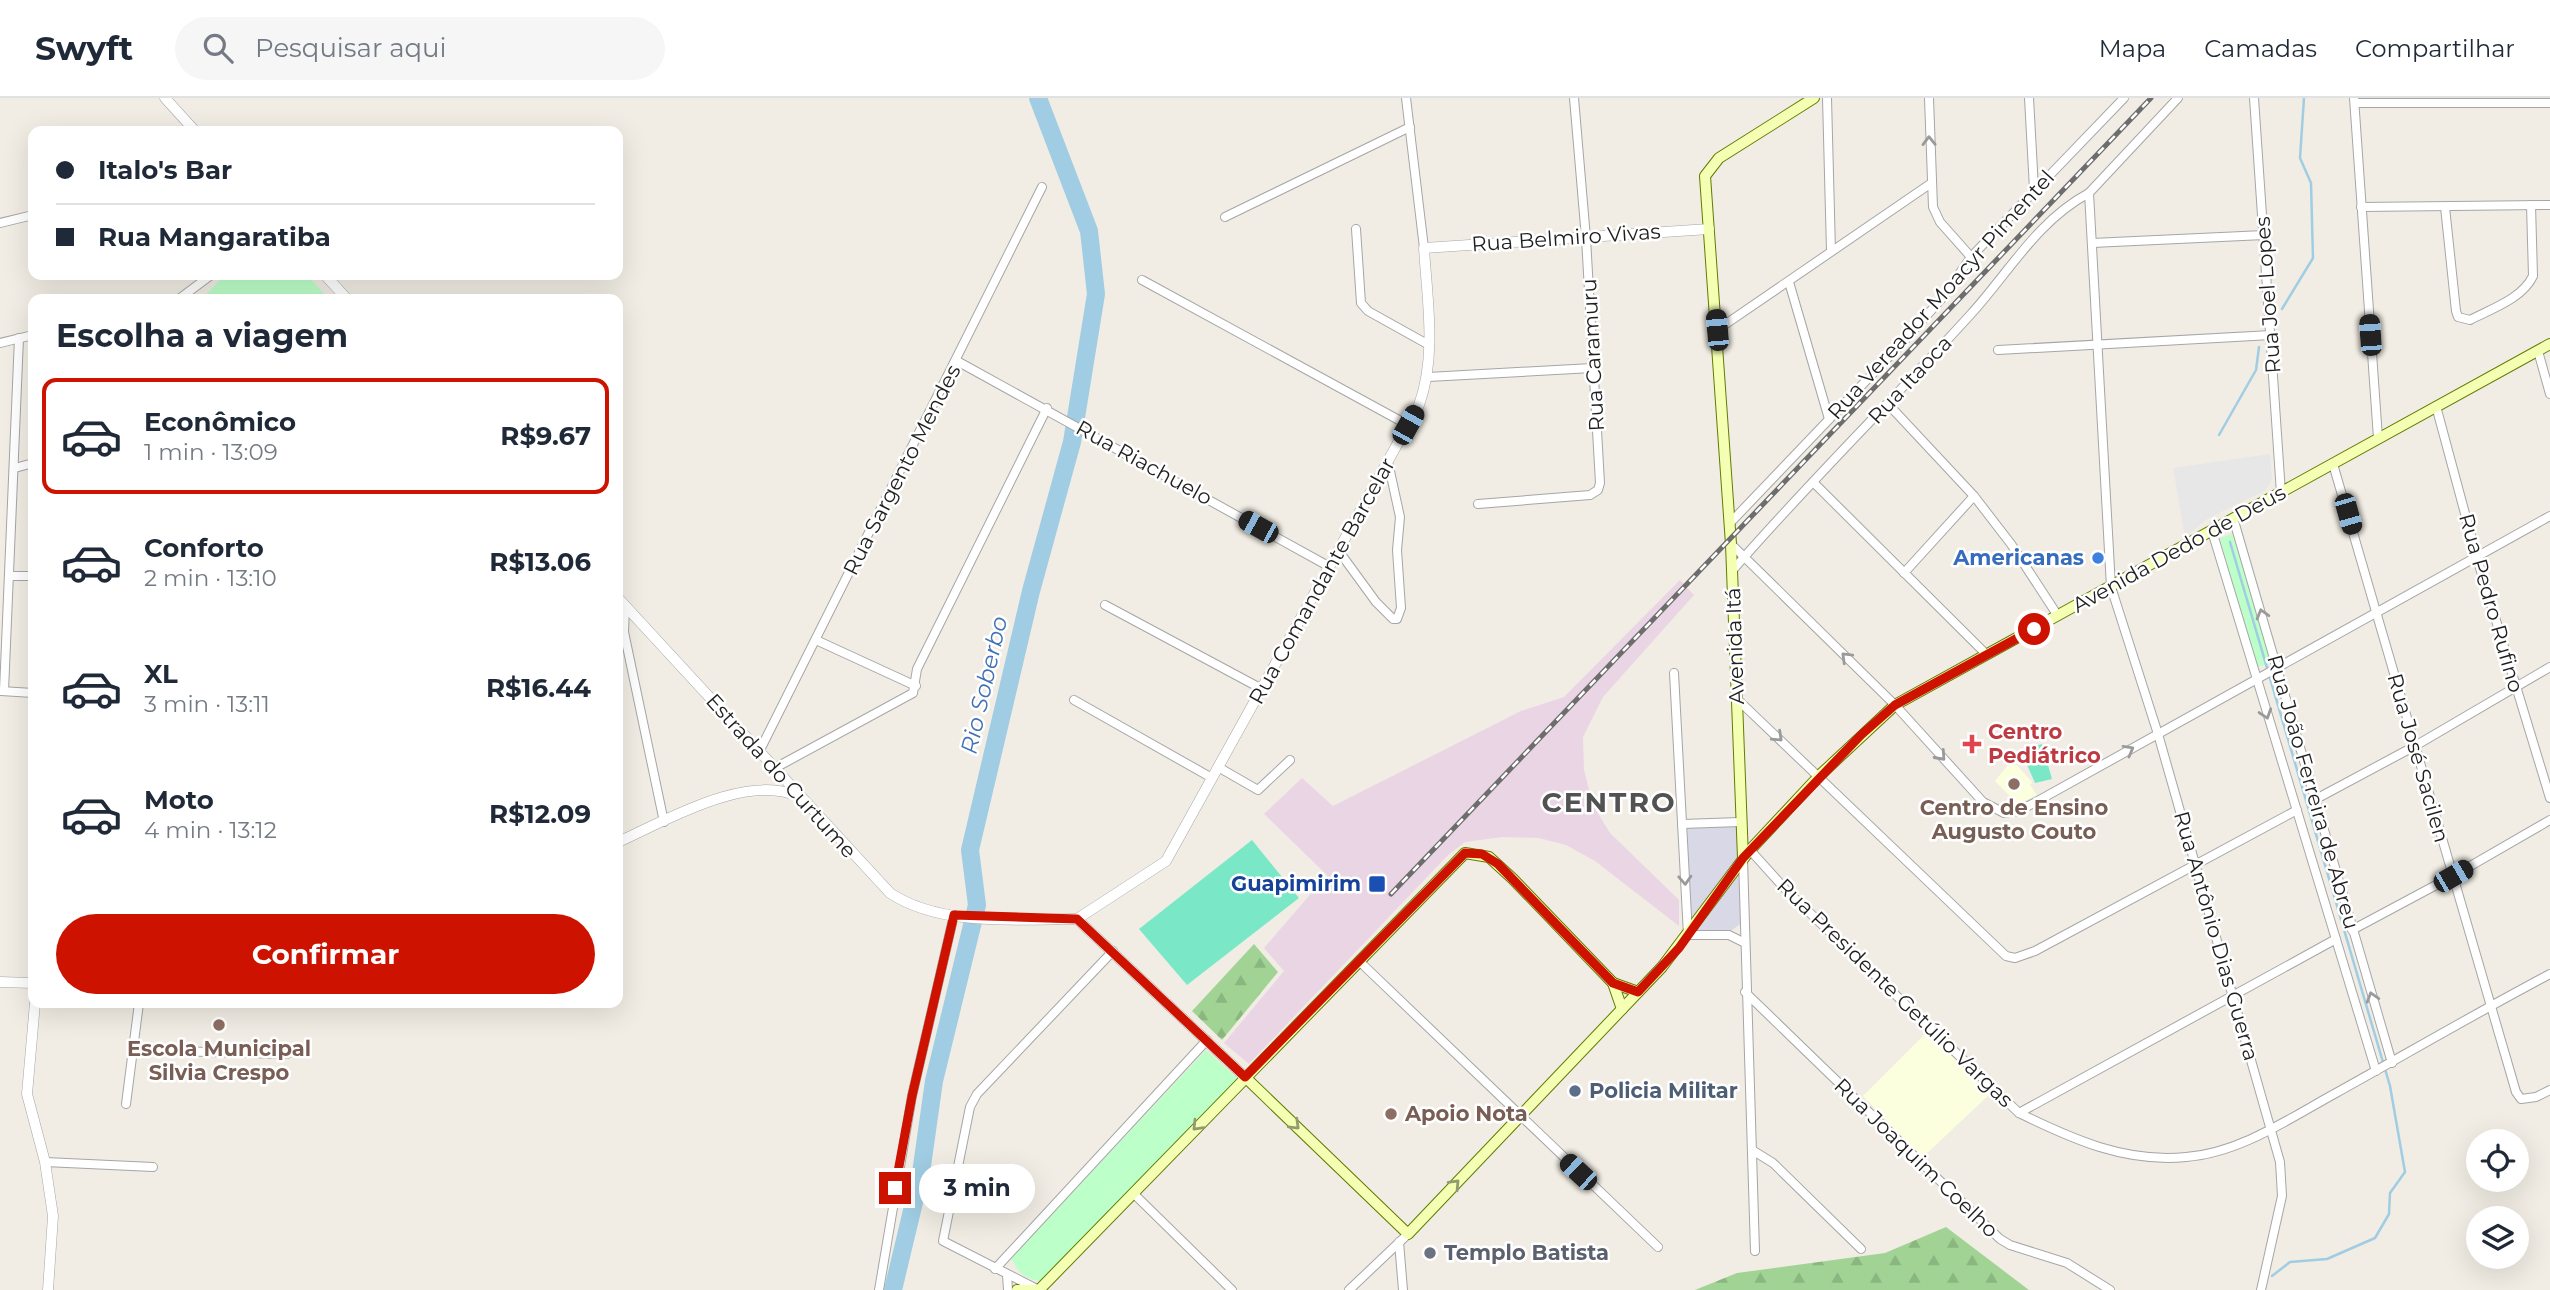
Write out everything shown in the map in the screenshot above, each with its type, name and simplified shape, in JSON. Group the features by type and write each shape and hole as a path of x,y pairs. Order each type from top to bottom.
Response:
{"main road":[{"name":"Avenida Itá","path":"1746,854 1740,822 1730,523 1705,190 1710,167 1719,158 1814,98"},
{"name":"Avenida Dedo de Deus","path":"1409,1234 1638,992 1688,935 1746,854 1820,775 1895,705 2234,521 2550,344"},
{"path":"1017,1290 1039,1290 1465,853 1482,854 1498,864 1613,983 1622,1009"},
{"path":"1613,983 1638,992"},
{"path":"1245,1077 1409,1234"}],"street":[{"path":"165,98 190,126"},
{"name":"Rua Comandante Barcelar","path":"1077,919 1166,861 1388,462 1408,425 1428,377 1429,345 1423,248 1406,98"},
{"name":"Rua Caramuru","path":"1478,504 1590,495 1598,490 1600,469 1586,238 1574,98"},
{"path":"1827,98 1831,251"},
{"path":"1929,98 1930,184 1933,206 1940,222 1970,257"},
{"path":"2029,98 2034,189"},
{"name":"Rua Vereador Moacyr Pimentel","path":"1730,523 1943,297 1970,257 2124,98"},
{"name":"Rua Itaoca","path":"1732,570 1973,311 2032,238 2063,208 2089,193 2178,98"},
{"name":"Rua Joel Lopes","path":"2254,98 2281,493"},
{"path":"2378,438 2354,101 2550,103"},
{"path":"1225,217 1410,127"},
{"path":"1717,330 1930,184"},
{"name":"Rua Sargento Mendes","path":"759,752 1042,187"},
{"name":"Rua Antônio Dias Guerra","path":"2089,193 2111,587 2158,734 2272,1128 2282,1180 2282,1196 2261,1290"},
{"path":"2445,207 2456,311 2458,317 2470,320 2506,302 2529,284 2533,276 2531,205"},
{"path":"2361,207 2550,205"},
{"path":"0,223 28,216"},
{"path":"1356,229 1362,303 1368,311 1429,345"},
{"name":"Rua Belmiro Vivas","path":"1423,248 1709,229"},
{"path":"2092,243 2264,235"},
{"path":"195,294 207,280"},
{"path":"329,280 342,294"},
{"path":"1142,280 1408,425"},
{"path":"1789,282 1829,419"},
{"path":"1998,350 2271,335"},
{"path":"0,343 28,336"},
{"path":"19,338 10,576 2,691 28,693"},
{"path":"2538,351 2550,394"},
{"name":"Rua Riachuelo","path":"957,361 1047,408 1330,567"},
{"path":"1428,377 1592,368"},
{"path":"1888,404 1974,496 2011,544 2058,615"},
{"name":"Rua Pedro Rufino","path":"2436,406 2477,558 2550,798"},
{"path":"775,768 898,704 913,693 918,669 1047,408"},
{"path":"1338,550 1376,602 1393,619 1397,619 1401,608 1397,550 1400,517 1388,462"},
{"path":"15,468 28,464"},
{"name":"Rua José Sacilen","path":"2333,464 2516,1092 2521,1098 2528,1099 2550,1090"},
{"path":"1813,482 1987,655"},
{"path":"1904,573 1974,496"},
{"path":"1731,544 1895,705 1983,802 2004,813 2018,811 2034,803 2550,516"},
{"name":"Rua João Ferreira de Abreu","path":"2234,521 2392,1063"},
{"name":"Rua João Ferreira de Abreu","path":"2213,531 2376,1071"},
{"path":"10,576 28,576"},
{"name":"Estrada do Curtume","path":"623,604 890,893 919,907 954,915 1077,919"},
{"path":"1105,605 1262,689"},
{"path":"623,624 664,822"},
{"path":"816,640 916,686"},
{"path":"2316,799 2415,746 2550,667"},
{"path":"1674,673 1688,935 1729,935 1745,943"},
{"path":"1736,698 1820,775 2006,956 2015,958 2035,951 2297,810"},
{"path":"1074,700 1212,778"},
{"path":"1218,767 1258,790 1290,760"},
{"path":"782,791 786,780"},
{"path":"623,840 734,794 782,791 800,798"},
{"path":"2352,930 2550,820"},
{"path":"1682,824 1740,822"},
{"name":"Rua Presidente Getúlio Vargas","path":"1746,854 1765,868 2019,1112 2066,1136 2129,1155 2204,1155 2272,1128 2550,974"},
{"name":"Avenida Itá","path":"1746,854 1745,992 1755,1251"},
{"name":"Rua Presidente Getúlio Vargas","path":"1744,877 1752,866 1765,868"},
{"path":"879,1290 912,1096 954,915"},
{"path":"1077,919 1245,1077"},
{"path":"1729,935 1745,924"},
{"path":"2019,1112 2336,939"},
{"path":"1039,1290 943,1241 970,1107 977,1094 1114,951"},
{"path":"1359,961 1518,1116 1658,1247"},
{"path":"0,982 28,983"},
{"name":"Rua Joaquim Coelho","path":"1745,992 2000,1239 2067,1263 2110,1290"},
{"path":"35,1008 27,1094 45,1162 53,1216 48,1290"},
{"path":"126,1104 138,1008"},
{"path":"995,1269 1207,1040"},
{"path":"134,1050 287,1054"},
{"path":"1752,1150 1773,1163 1861,1249"},
{"path":"45,1162 153,1167"},
{"path":"1133,1194 1232,1290"},
{"path":"1349,1290 1409,1234"},
{"path":"1399,1242 1403,1290"},
{"path":"1007,1275 1008,1290"}],"shaded area":[{"path":"2270,454 2272,479 2266,490 2207,519 2185,537 2173,468"},
{"path":"1680,580 1694,595 1603,697 1583,737 1584,770 1593,805 1610,833 1679,900 1679,926 1595,861 1566,845 1539,838 1502,837 1465,842 1448,855 1249,1064 1224,1043 1284,971 1264,948 1327,875 1264,814 1302,778 1333,806 1521,711 1564,697"},
{"name":"Centro de Ensino Augusto Couto","path":"2012,760 2032,782 2030,785 2037,795 2018,804 1995,781"},
{"path":"1739,823 1743,922 1728,933 1691,933 1687,826"},
{"path":"1927,1032 1990,1094 1922,1158 1863,1096"}],"green space":[{"path":"220,280 312,280 324,294 207,294"},
{"path":"2232,534 2272,663 2256,667 2220,538"},
{"path":"2042,744 2052,779 2035,783 2021,751"},
{"path":"1252,840 1299,898 1187,985 1139,929"},
{"path":"1254,944 1278,972 1222,1040 1192,1011"},
{"path":"1206,1050 1238,1079 1040,1281 1022,1274 1011,1258"},
{"path":"1946,1227 2029,1290 1695,1290 1737,1273 1885,1253"}],"waterway":[{"name":"Rio Soberbo","path":"893,1290 921,1173 934,1081 977,905 970,850 1031,591 1072,442 1096,294 1089,231 1038,98"},
{"path":"2282,309 2313,258 2311,183 2300,158 2304,98"},
{"path":"2219,435 2256,370 2259,347"},
{"path":"2230,542 2390,1086 2405,1172 2390,1193 2389,1214 2375,1238 2327,1259 2290,1262 2272,1276"}],"railway":[{"path":"1391,894 2151,98"}],"place":[{"name":"Americanas","path":"2098,558"},
{"name":"Centro Pediátrico","path":"1972,744"},
{"name":"Centro de Ensino Augusto Couto","path":"2014,784"},
{"name":"Guapimirim","path":"1377,884"},
{"name":"Escola Municipal Silvia Crespo","path":"219,1025"},
{"name":"Policia Militar","path":"1575,1091"},
{"name":"Apoio Nota","path":"1391,1114"},
{"name":"Templo Batista","path":"1430,1253"}],"district":[{"name":"CENTRO","path":"1609,802"}],"route":[{"path":"895,1188 912,1096 954,915 1077,919 1098,935 1245,1077 1465,853 1482,854 1498,864 1613,983 1638,992 1679,948 1743,858 1861,735 1895,705 2034,629"}]}
